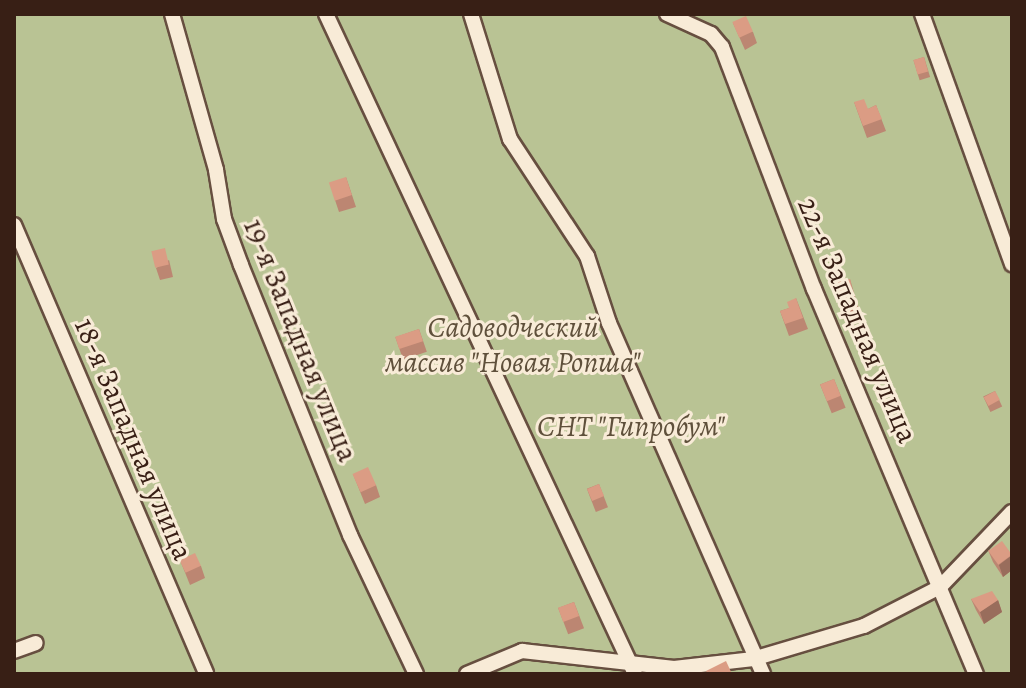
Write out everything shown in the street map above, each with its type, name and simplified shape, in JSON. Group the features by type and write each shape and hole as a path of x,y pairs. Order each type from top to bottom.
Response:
{"street":[{"name":"19-я Западная улица","path":"172,14 241,265 350,535 416,674"},
{"path":"326,14 632,668"},
{"path":"471,14 510,139 587,256 609,323 753,659 763,674"},
{"name":"22-я Западная улица","path":"667,14 711,34 722,47 814,289 976,674"},
{"path":"922,14 1012,264"},
{"name":"18-я Западная улица","path":"14,225 206,674"},
{"path":"467,674 522,651 632,668 674,668 753,659 864,626 940,587 1012,512"},
{"path":"14,651 36,643"}],"green space":[{"name":"Садоводческий массив \"Новая Ропша\"","path":"14,14 1012,14 1012,674 14,674"}],"building":[{"path":"746,16 753,32 739,38 732,22"},
{"path":"924,57 928,71 918,74 913,60"},
{"path":"864,99 868,109 876,105 882,119 863,126 854,102"},
{"path":"346,177 352,195 335,201 329,183"},
{"path":"165,248 169,265 155,268 151,251"},
{"path":"850,279 854,298 838,301 834,282"},
{"path":"796,298 803,318 785,324 780,311 789,308 787,302"},
{"path":"419,329 423,341 399,349 395,337"},
{"path":"834,379 841,396 827,401 820,385"},
{"path":"995,391 1000,400 988,406 984,397"},
{"path":"368,467 376,485 361,492 352,474"},
{"path":"599,484 604,496 592,501 587,489"},
{"path":"1002,541 1012,555 998,565 988,551"},
{"path":"195,553 201,566 186,573 180,560"},
{"path":"992,591 998,600 980,612 971,599"},
{"path":"574,602 579,616 563,622 558,608"},
{"path":"726,661 732,674 708,674 706,671"}],"park label":[{"name":"СНТ \"Гипробум\"","path":"631,426"}]}
